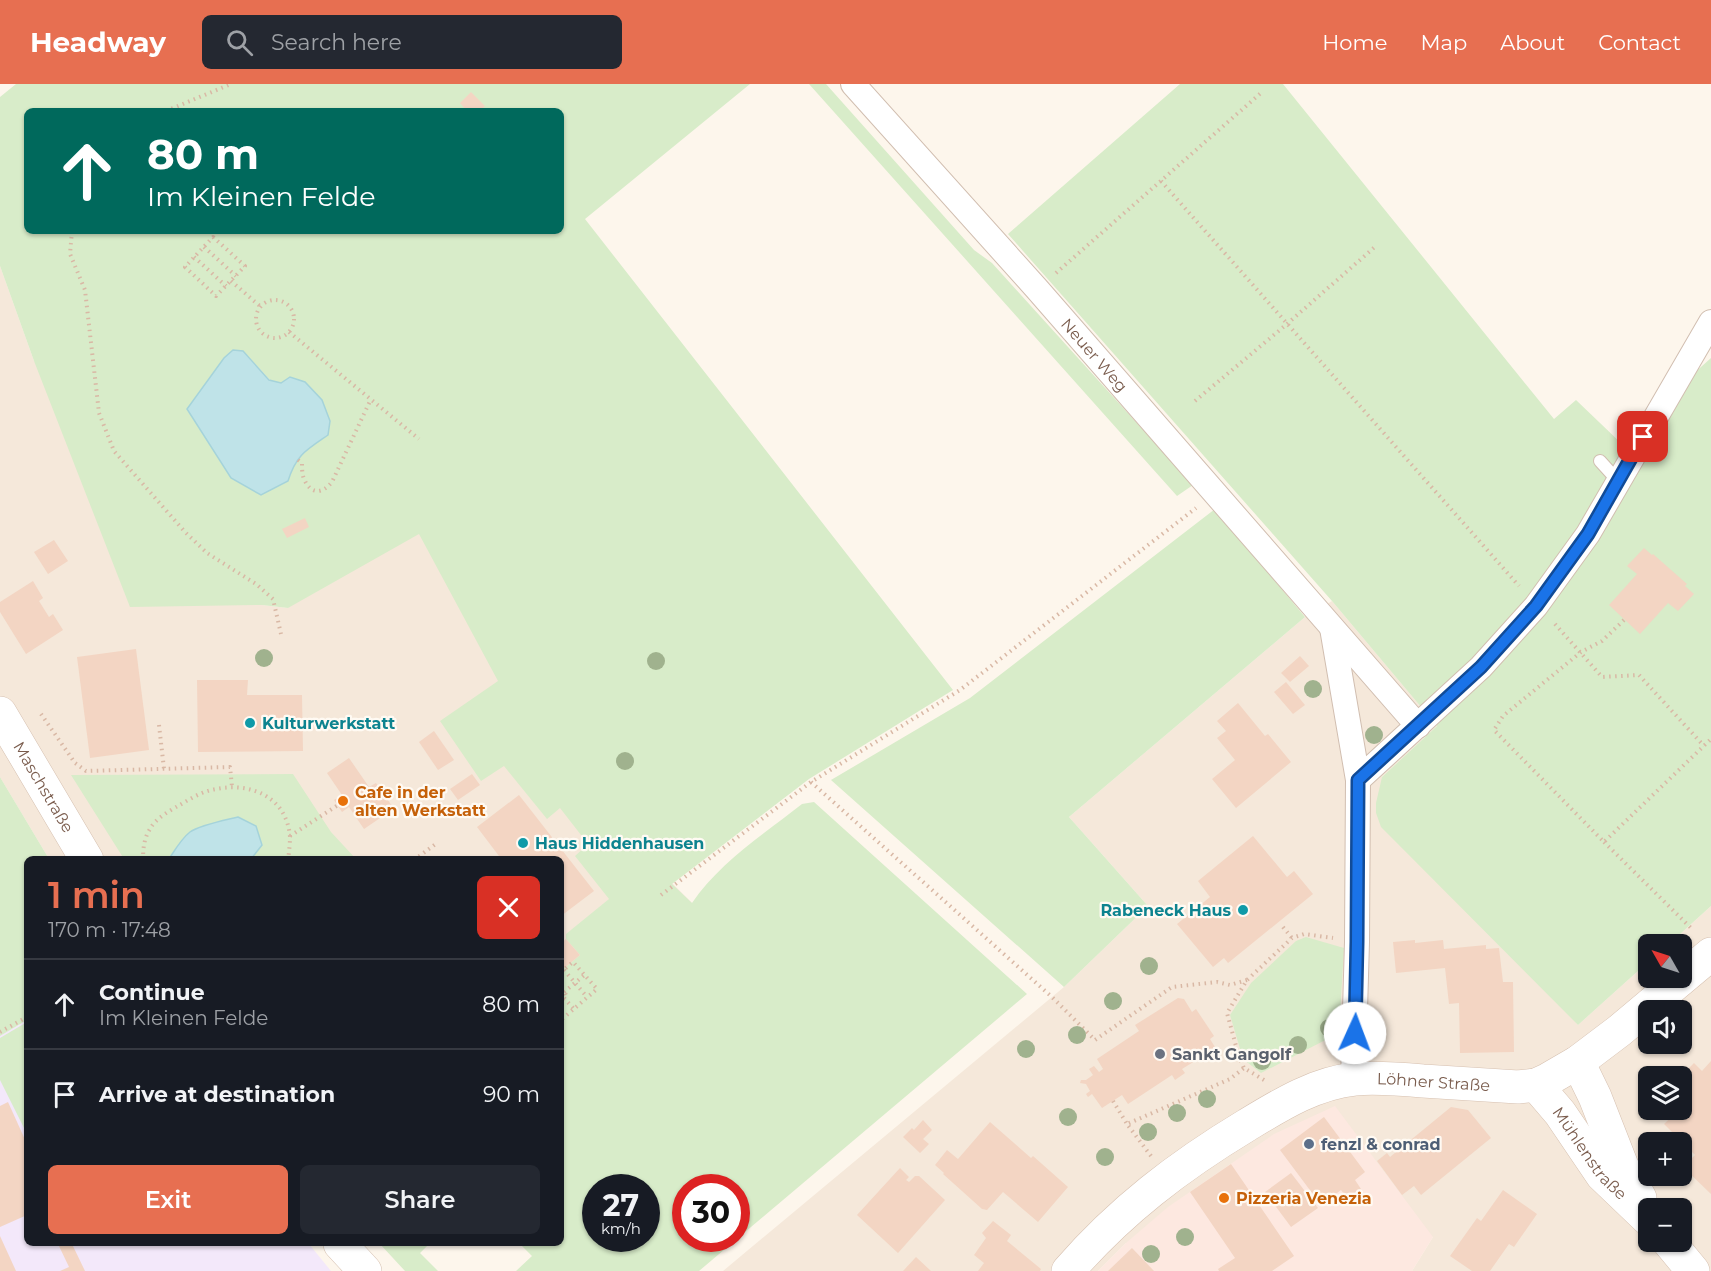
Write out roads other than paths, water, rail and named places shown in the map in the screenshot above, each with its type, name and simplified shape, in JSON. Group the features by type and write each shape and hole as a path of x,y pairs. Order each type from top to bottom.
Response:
{"main road":[{"name":"Maschstraße","path":"0,713 85,856"},
{"name":"Löhner Straße","path":"1068,1271 1091,1244 1167,1177 1282,1104 1315,1089 1353,1079 1536,1085 1578,1062 1619,1031 1704,944"},
{"name":"Mühlenstraße","path":"1578,1062 1595,1096 1622,1166 1640,1198"},
{"name":"Mühlenstraße","path":"1536,1085 1560,1113 1602,1175 1638,1209"},
{"path":"342,1246 365,1271"},
{"path":"1677,1252 1693,1271"}],"street":[{"name":"Neuer Weg","path":"853,84 1037,289 1418,726"},
{"path":"1358,780 1481,667 1536,606 1588,534 1711,322"},
{"path":"1332,627 1358,780 1353,1079"}],"lane":[{"path":"1600,461 1619,482"}],"water":[{"path":"233,350 243,351 269,380 281,383 290,377 305,382 322,400 330,421 328,435 298,459 288,481 261,495 231,478 187,409 224,358"},
{"path":"238,817 256,826 262,845 253,856 171,856 190,832 206,825"}],"place":[{"name":"Kulturwerkstatt","path":"250,723"},
{"name":"Cafe in der alten Werkstatt","path":"343,801"},
{"name":"Haus Hiddenhausen","path":"523,843"},
{"name":"Rabeneck Haus","path":"1243,910"},
{"name":"Sankt Gangolf","path":"1160,1054"},
{"name":"fenzl & conrad","path":"1309,1144"},
{"name":"Pizzeria Venezia","path":"1224,1198"}]}
